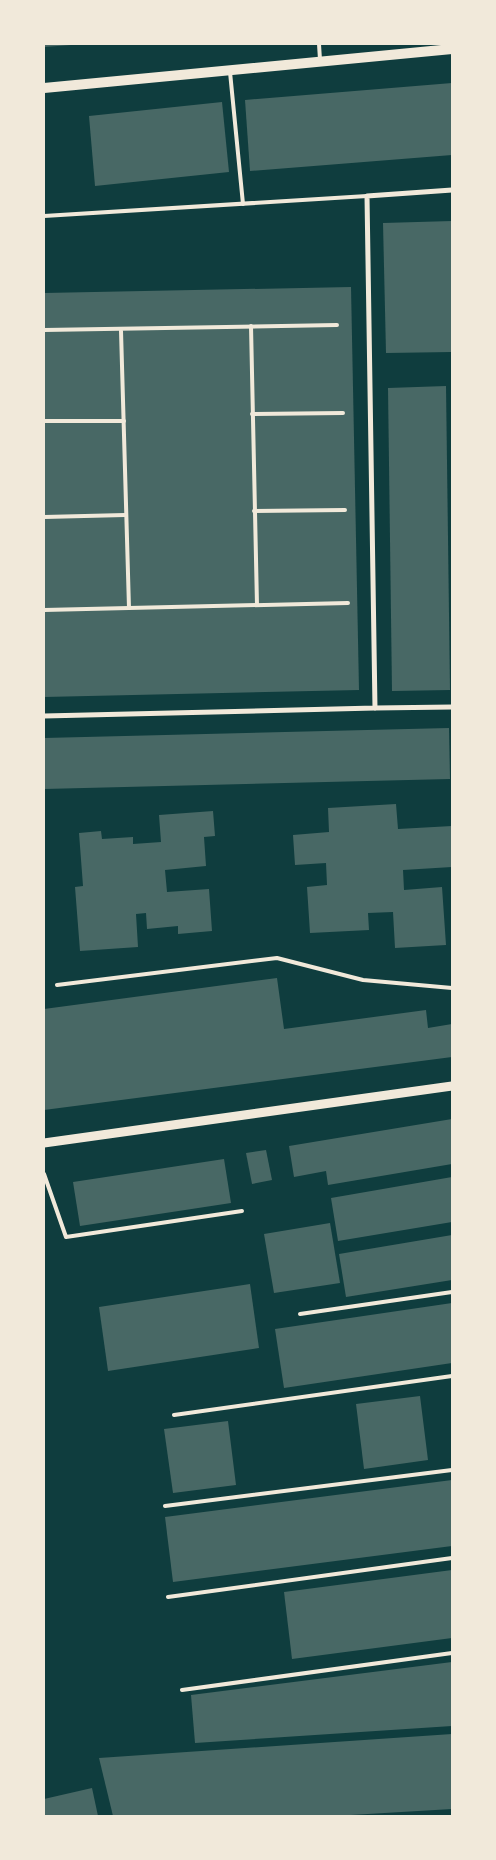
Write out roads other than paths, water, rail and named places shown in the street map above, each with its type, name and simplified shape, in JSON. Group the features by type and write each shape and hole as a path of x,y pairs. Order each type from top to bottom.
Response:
{"main road":[{"path":"44,88 452,49"}],"street":[{"path":"375,708 367,196 452,190"},
{"path":"44,716 452,707"},
{"path":"44,1143 452,1086"}],"lane":[{"path":"319,44 320,62"},
{"path":"230,70 243,204"},
{"path":"44,216 367,196"},
{"path":"44,330 120,331 337,325"},
{"path":"251,326 257,605"},
{"path":"120,331 128,608"},
{"path":"252,414 344,413"},
{"path":"44,421 124,421"},
{"path":"254,511 345,510"},
{"path":"44,517 125,515"},
{"path":"44,610 348,603"},
{"path":"57,985 277,958 363,980 452,988"},
{"path":"44,1174 66,1237 242,1210"},
{"path":"300,1314 452,1292"},
{"path":"174,1415 452,1376"},
{"path":"165,1506 452,1470"},
{"path":"168,1597 452,1558"},
{"path":"182,1690 452,1653"}]}
